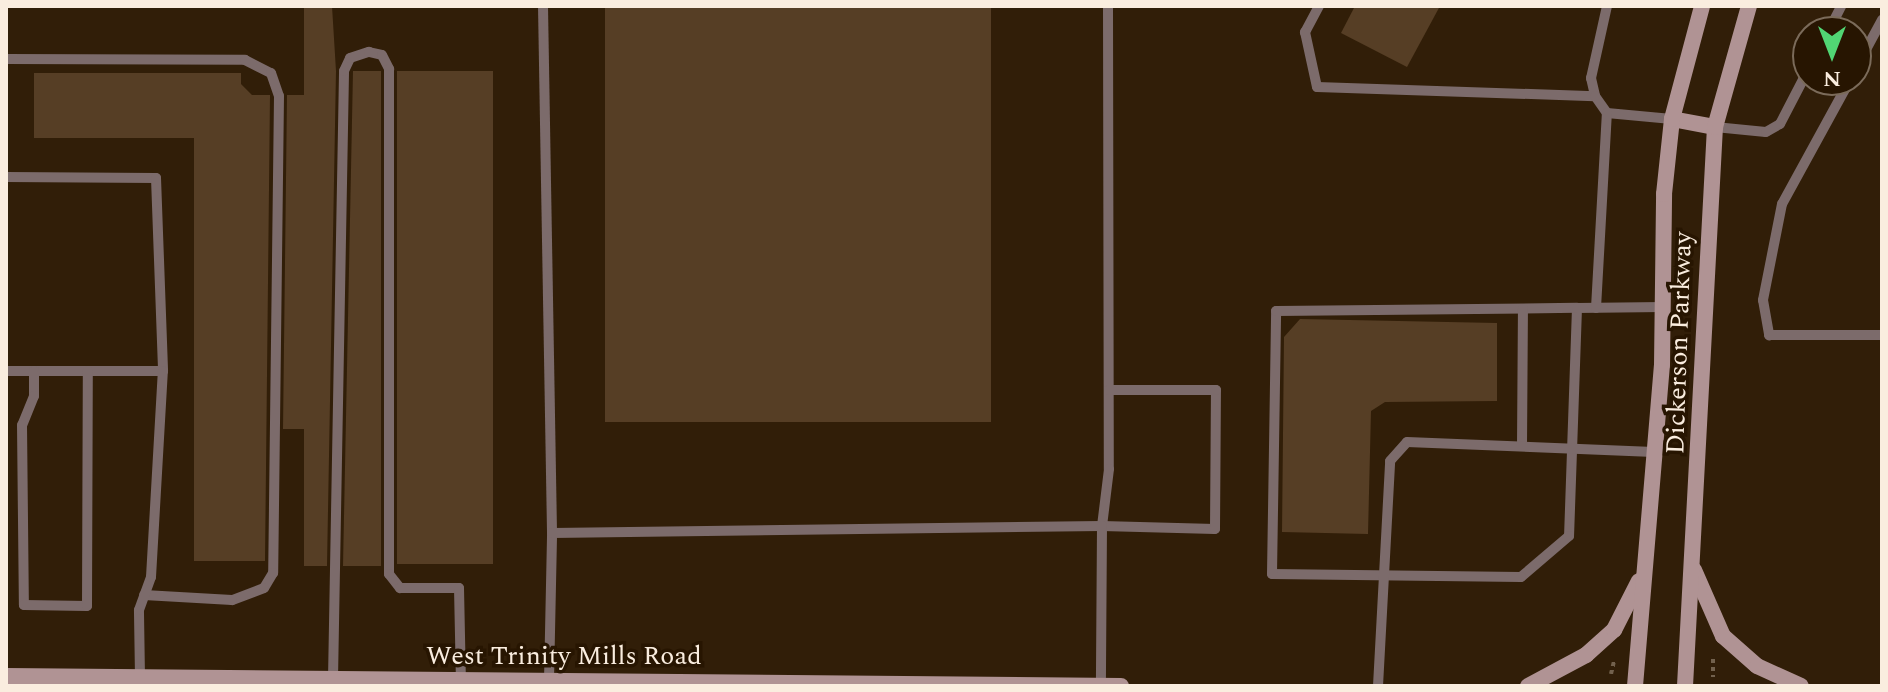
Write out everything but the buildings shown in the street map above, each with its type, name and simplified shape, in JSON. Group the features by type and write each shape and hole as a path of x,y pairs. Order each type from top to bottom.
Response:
{"main road":[{"name":"Dickerson Parkway","path":"1635,686 1663,307 1664,194 1672,119 1702,6"},
{"name":"Dickerson Parkway","path":"1685,686 1715,127 1749,6"},
{"path":"1672,119 1715,127"},
{"path":"1692,564 1723,636 1757,666 1801,686"},
{"path":"1528,686 1586,655 1614,630 1641,576"},
{"name":"West Trinity Mills Road","path":"6,676 1121,686"}],"lane":[{"path":"543,6 552,533 549,680"},
{"path":"1101,686 1102,526 1109,390 1108,6"},
{"path":"1319,6 1305,32 1317,87 1595,96"},
{"path":"1596,308 1607,113 1595,96 1591,78 1607,6"},
{"path":"1872,38 1882,20"},
{"path":"333,679 344,71 350,58 369,52 382,55 389,69 389,574 400,588 461,591 461,680"},
{"path":"6,59 245,60 271,73 279,96 273,573 251,597 144,595"},
{"path":"1715,127 1766,132 1780,124 1795,96"},
{"path":"1841,96 1782,204 1763,300 1769,335 1882,335"},
{"path":"1607,113 1672,119"},
{"path":"6,177 156,178 163,371 151,577 139,610 140,677"},
{"path":"1577,308 1569,536 1521,577 1381,572 1272,574 1276,311 1663,307"},
{"path":"1522,445 1523,309"},
{"path":"6,371 163,371"},
{"path":"34,371 34,396 22,425 24,605 87,606 88,371"},
{"path":"552,533 1102,526 1215,529 1216,390 1109,390"},
{"path":"1378,686 1381,572 1390,461 1407,442 1572,446 1654,452"}],"path":[{"path":"1713,659 1713,677"},
{"path":"1611,674 1614,661"}]}
